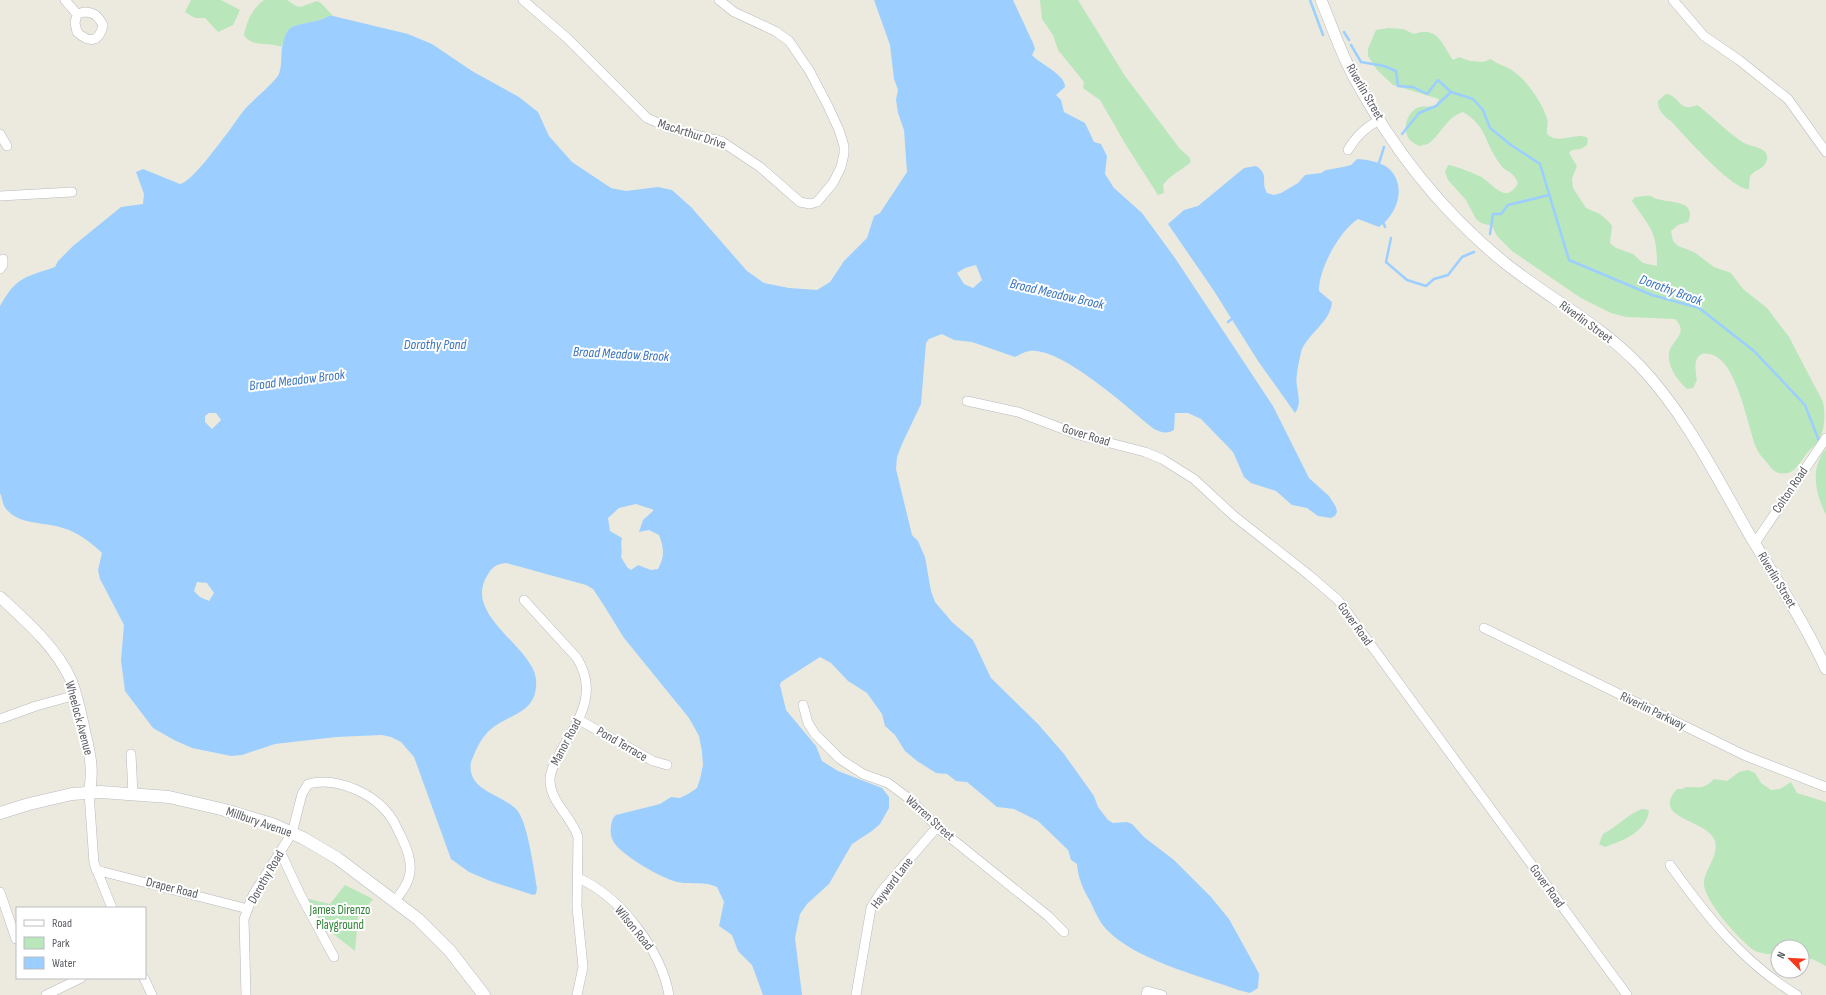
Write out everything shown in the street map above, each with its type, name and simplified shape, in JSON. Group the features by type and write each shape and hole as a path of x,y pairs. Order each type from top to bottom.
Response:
{"main road":[{"name":"Millbury Avenue","path":"0,813 72,794 133,794 169,797 221,809 272,824 292,833 337,858 395,901 436,936 484,995"}],"street":[{"path":"65,0 77,14"},
{"name":"MacArthur Drive","path":"523,0 567,38 647,118 672,129 722,141 760,167 800,202 810,204 817,202 833,183 841,167 844,154 842,139 828,106 809,70 789,41 775,31 734,12 719,0"},
{"name":"Riverlin Street","path":"1321,0 1354,77 1380,120 1422,180 1444,207 1472,235 1534,285 1601,332 1639,365 1678,413 1706,456 1755,543 1789,598 1826,669"},
{"path":"1674,0 1704,36 1739,60 1788,99 1826,152"},
{"path":"1348,150 1355,138 1367,126 1380,120"},
{"path":"0,134 7,146"},
{"path":"0,196 72,192"},
{"path":"0,269 3,265 3,259"},
{"name":"Gover Road","path":"967,401 1018,412 1079,435 1145,452 1162,459 1194,479 1234,516 1338,600 1627,995"},
{"name":"Colton Road","path":"1755,543 1826,438"},
{"name":"Wheelock Avenue","path":"0,597 25,620 63,665 76,695 90,753 93,778 89,793"},
{"name":"Manor Road","path":"524,600 564,642 583,667 587,681 587,695 579,720 554,763 550,777 554,796 575,828 578,837 577,907 583,967 577,995"},
{"name":"Riverlin Parkway","path":"1484,628 1739,753 1826,788"},
{"path":"0,719 36,706 76,695"},
{"name":"Warren Street","path":"803,705 808,723 840,760 862,774 888,783 911,800 937,827 1048,916 1064,932"},
{"name":"Pond Terrace","path":"579,720 652,761 667,765"},
{"path":"131,754 133,794"},
{"name":"Dorothy Road","path":"247,993 244,919 253,895 292,833 304,788 313,783 330,783 352,788 385,811 392,819 410,859 409,877 395,901"},
{"path":"89,793 91,845 96,870 112,907"},
{"name":"Hayward Lane","path":"856,995 871,908 881,892 937,827"},
{"path":"280,851 300,894 334,957"},
{"path":"1670,865 1696,902 1732,944 1759,969 1797,995"},
{"name":"Draper Road","path":"96,870 248,909"},
{"name":"Wilson Road","path":"578,878 605,894 643,936 662,967 669,995"},
{"path":"0,892 4,916 16,939"},
{"path":"46,995 79,979"},
{"path":"144,979 152,995"},
{"path":"1146,993 1162,995"}],"green space":[{"path":"191,0 221,0 240,10 233,25 218,32 205,18 195,18 185,12"},
{"path":"264,0 287,0 300,7 317,1 321,3 333,16 328,16 324,19 290,28 281,47 271,44 251,42 244,35 247,25 256,7"},
{"path":"1040,0 1078,0 1125,76 1180,149 1189,157 1191,162 1169,178 1163,185 1164,193 1158,195 1126,145 1100,100 1083,88 1084,82 1058,50 1053,35 1042,19"},
{"path":"1388,28 1403,29 1414,34 1428,32 1434,34 1442,42 1453,60 1459,57 1470,61 1483,62 1491,59 1496,63 1510,69 1523,80 1538,99 1548,121 1547,134 1557,139 1578,136 1588,138 1587,145 1581,149 1572,150 1569,153 1577,166 1572,178 1573,188 1586,208 1600,214 1612,226 1610,243 1616,248 1633,254 1643,263 1657,266 1656,245 1652,231 1632,201 1635,197 1651,196 1656,199 1675,202 1686,206 1690,215 1688,222 1678,225 1671,231 1673,241 1678,246 1694,252 1714,267 1731,273 1743,289 1767,308 1789,337 1823,402 1824,426 1820,438 1795,469 1791,472 1785,473 1774,471 1760,454 1756,447 1740,394 1734,380 1727,368 1719,359 1710,354 1700,355 1697,358 1695,366 1697,380 1693,388 1687,389 1680,382 1671,368 1669,358 1670,348 1678,337 1681,329 1675,319 1626,317 1611,313 1581,298 1512,251 1497,236 1492,226 1481,223 1476,219 1466,200 1448,180 1445,172 1448,165 1460,168 1483,178 1501,192 1510,192 1518,183 1514,176 1500,164 1477,124 1463,112 1457,114 1448,121 1428,144 1419,146 1410,140 1406,131 1408,117 1413,110 1419,107 1436,105 1439,99 1393,85 1377,70 1368,56 1368,49 1376,30"},
{"path":"1666,94 1671,95 1683,106 1691,107 1697,105 1738,139 1765,152 1767,159 1765,165 1751,175 1749,189 1742,187 1720,172 1664,115 1660,110 1658,101"},
{"path":"1826,449 1826,515 1819,499 1816,473 1817,465"},
{"path":"1748,770 1755,773 1761,783 1771,790 1780,789 1791,782 1797,793 1826,802 1826,966 1810,959 1810,939 1770,939 1770,954 1764,954 1752,949 1730,928 1708,897 1704,881 1714,856 1716,846 1715,841 1710,833 1675,813 1670,807 1671,799 1677,789 1686,787 1702,787 1714,779 1727,781 1739,772"},
{"path":"1642,809 1649,810 1644,824 1639,830 1619,842 1605,847 1599,844 1603,834"},
{"name":"James Direnzo Playground","path":"345,885 373,899 358,917 355,951 322,925 305,898 330,904"}],"water":[{"name":"Dorothy Pond","path":"874,0 1013,0 1033,43 1035,49 1032,55 1057,74 1064,83 1065,87 1056,95 1061,100 1064,112 1085,123 1094,142 1101,144 1107,156 1105,174 1114,188 1142,213 1175,258 1273,406 1309,478 1329,496 1336,507 1337,512 1335,516 1331,518 1318,516 1307,508 1292,505 1276,491 1251,483 1244,477 1233,452 1201,419 1188,413 1175,413 1174,430 1162,432 1154,429 1112,394 1076,368 1059,358 1043,352 1029,351 1015,357 972,342 954,340 942,334 929,339 926,343 921,404 897,457 896,469 912,535 918,541 925,557 931,591 935,602 952,622 973,640 991,678 1038,724 1064,754 1094,796 1098,807 1108,820 1113,823 1127,822 1132,824 1144,837 1174,860 1211,897 1229,919 1259,974 1258,988 1250,993 1168,966 1134,950 1119,940 1104,927 1099,920 1081,883 1077,864 1071,860 1068,850 1038,821 1014,809 997,807 967,782 956,781 947,774 936,773 917,761 905,751 895,735 885,726 882,714 867,693 848,681 831,663 820,657 781,682 780,685 786,710 816,746 822,761 838,771 882,788 889,797 889,808 880,824 852,844 829,884 807,904 800,914 795,938 802,995 763,995 752,965 738,951 732,935 719,926 724,902 717,887 708,884 677,882 670,880 627,855 615,844 613,840 611,826 616,815 660,804 671,797 680,798 697,788 703,765 702,752 699,736 689,718 624,638 593,589 586,585 506,563 497,565 491,570 482,590 484,604 491,617 524,655 532,667 536,679 535,691 532,700 527,707 494,726 484,736 471,762 471,772 474,779 480,786 511,805 521,816 530,848 537,888 536,894 533,895 490,881 469,872 451,859 414,757 401,742 391,737 382,735 336,737 275,744 242,755 231,756 192,748 153,728 125,691 121,660 124,625 100,579 98,570 102,553 74,532 56,526 20,519 13,516 4,505 0,493 0,306 11,289 17,283 28,276 55,267 58,261 73,246 121,207 143,204 144,194 136,172 143,169 180,184 185,182 213,152 245,109 277,77 281,64 284,38 290,28 300,24 324,19 328,16 333,16 408,34 432,44 472,71 519,97 538,112 549,136 572,162 611,188 626,191 658,187 672,190 691,207 747,271 764,283 789,288 817,290 830,282 844,261 867,238 874,216 880,213 907,172 904,130 898,113 896,100 898,90 894,79 890,45","holes":["976,265 982,280 973,288 964,284 957,273 965,268","209,413 216,413 221,420 212,429 205,422 205,416","636,504 654,510 643,520 639,532 649,530 659,535 663,552 662,560 658,569 651,570 638,565 631,570 627,567 621,557 622,538 610,531 608,518 619,508","197,582 207,583 214,593 209,601 200,597 194,591"]},
{"path":"1357,159 1372,161 1387,167 1397,182 1399,190 1398,198 1391,215 1379,227 1358,219 1344,232 1331,251 1322,272 1319,291 1332,302 1331,309 1324,321 1302,349 1296,379 1299,404 1295,413 1258,361 1214,291 1168,224 1184,210 1198,206 1244,168 1256,166 1260,169 1264,175 1264,185 1267,193 1274,195 1281,193 1298,183 1305,175 1321,173 1326,170 1351,165"}],"waterway":[{"path":"1310,0 1323,35"},
{"path":"1344,32 1349,40"},
{"path":"1351,45 1361,62 1384,66 1396,71 1398,86 1413,87 1427,94 1438,80 1451,92"},
{"name":"Dorothy Brook","path":"1402,134 1419,113 1436,106 1451,92 1473,99 1483,110 1490,128 1511,145 1540,164 1569,260 1652,295 1699,308 1754,351 1805,405 1819,441 1821,442"},
{"name":"Dorothy Brook","path":"1378,166 1384,147"},
{"name":"Dorothy Brook","path":"1490,234 1493,214 1501,214 1508,205 1549,195"},
{"name":"Dorothy Brook","path":"1383,222 1385,227"},
{"name":"Dorothy Brook","path":"1391,238 1386,262 1407,280 1426,286 1434,279 1448,275 1462,257 1474,252"},
{"name":"Broad Meadow Brook","path":"1228,322 1234,317"}]}
